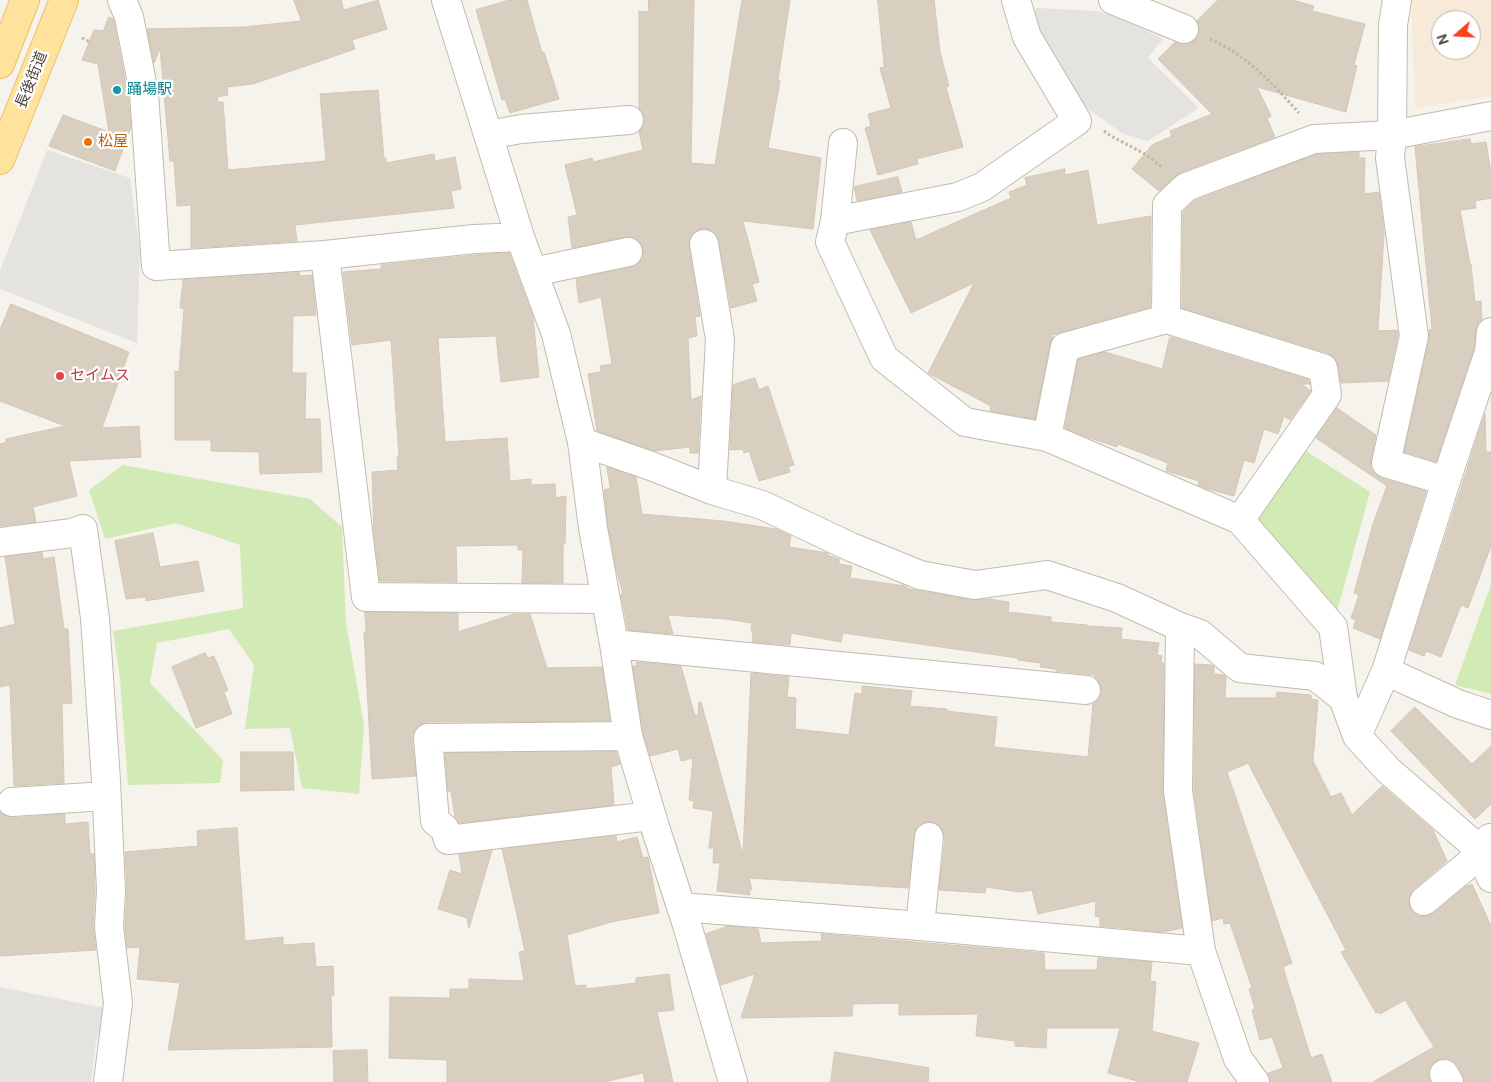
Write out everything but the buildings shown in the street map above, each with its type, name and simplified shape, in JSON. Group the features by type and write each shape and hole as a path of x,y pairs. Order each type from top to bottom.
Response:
{"main road":[{"path":"0,64 25,0"},
{"name":"長後街道","path":"0,160 64,0"}],"street":[{"path":"122,0 129,17 144,93 156,266 326,254 520,237"},
{"path":"446,0 520,237 556,334 582,442 593,528 628,736 733,1082"},
{"path":"835,221 958,197 982,187 1077,121 1026,36 1016,0"},
{"path":"1112,0 1184,29"},
{"path":"1397,0 1393,25 1390,158 1414,336 1386,463 1446,481"},
{"path":"1166,319 1167,205 1186,187 1314,139 1392,135 1491,116"},
{"path":"488,135 521,129 629,120"},
{"path":"843,143 835,221 830,242 884,358 965,422 1047,437 1240,520 1333,627 1343,698 1357,736 1388,770 1485,843 1491,878"},
{"path":"704,244 720,339 712,490"},
{"path":"533,272 628,252"},
{"path":"326,254 366,597 606,599"},
{"path":"1047,437 1065,347 1166,319 1323,368 1327,395 1240,520"},
{"path":"1357,736 1386,671 1489,352 1491,332"},
{"path":"582,442 712,490 762,505 851,547 920,575 975,585 1047,575 1117,598 1180,627 1200,634 1240,668 1314,676 1343,698"},
{"path":"0,542 72,533 83,529 95,618 111,890 109,927 118,1003 108,1082"},
{"path":"1180,627 1178,791 1201,951 1238,1059 1255,1082"},
{"path":"614,644 1086,690"},
{"path":"1386,671 1458,704 1491,715"},
{"path":"628,736 428,738 436,821 445,829 448,840 651,816"},
{"path":"12,802 106,796"},
{"path":"920,926 929,837"},
{"path":"1424,901 1470,862 1485,843"},
{"path":"681,907 1201,951"}],"path":[{"path":"81,38 90,42"},
{"path":"1213,40 1250,62 1268,79 1304,119 1314,139"},
{"path":"1077,121 1088,118 1110,136 1145,154 1186,187"}],"shaded area":[{"path":"1411,0 1491,0 1491,96 1415,108"},
{"path":"1037,8 1097,11 1128,22 1163,39 1148,58 1199,108 1148,141 1123,134 1069,95 1031,16"},
{"path":"47,150 130,178 140,252 137,343 0,289 0,271"},
{"path":"0,987 110,1009 96,1041 91,1082 0,1082"}],"green space":[{"path":"1303,449 1370,492 1336,615 1254,519"},
{"path":"123,465 310,499 342,527 346,623 364,725 359,794 302,788 290,728 245,729 254,665 229,629 157,643 150,683 223,760 220,783 128,785 120,679 113,631 243,608 240,545 176,523 105,539 89,490"},
{"path":"1491,584 1491,694 1455,685"}],"place":[{"name":"踊場駅","path":"117,90"},
{"name":"松屋","path":"88,142"},
{"name":"セイムス","path":"60,376"}]}
